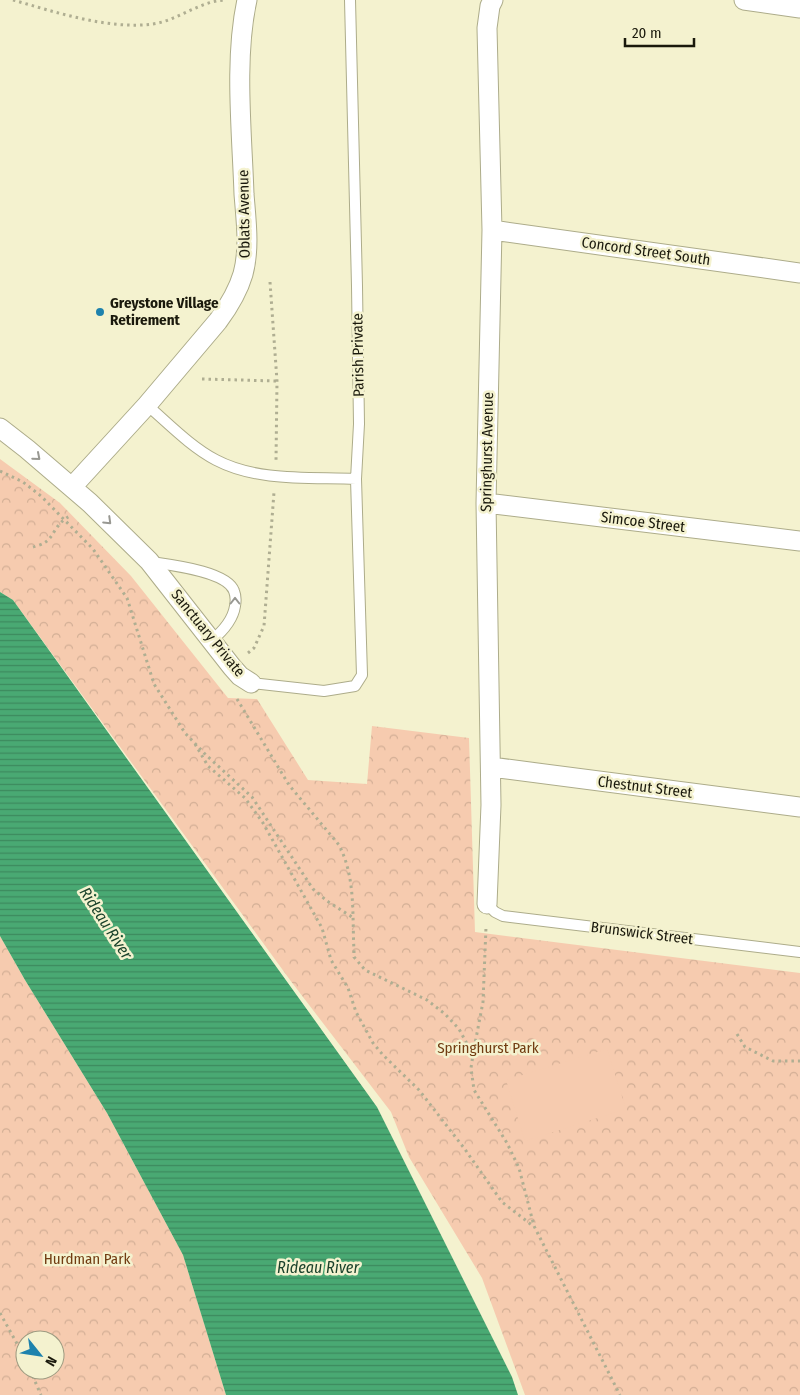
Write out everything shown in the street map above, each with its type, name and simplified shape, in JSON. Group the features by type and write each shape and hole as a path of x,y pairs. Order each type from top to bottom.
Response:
{"street":[{"name":"Springhurst Avenue","path":"487,904 491,767 486,504 492,230 487,28 490,6 493,0"},
{"path":"744,0 800,8"},
{"name":"Oblats Avenue","path":"72,487 148,405 229,306 242,274 247,244 241,36 247,1"},
{"name":"Concord Street South","path":"492,230 800,273"},
{"name":"Sanctuary Private","path":"0,428 72,487 149,561 240,676 251,684"},
{"name":"Simcoe Street","path":"486,504 800,541"},
{"name":"Chestnut Street","path":"491,767 800,807"}],"lane":[{"name":"Parish Private","path":"350,0 358,306 359,424 356,479"},
{"path":"148,405 196,447 215,460 237,469 258,474 356,479"},
{"name":"Sanctuary Private","path":"251,684 324,691 355,686 362,675 356,479"},
{"path":"149,561 210,574 225,581 234,589 236,600 234,612 227,624 211,641"},
{"name":"Brunswick Street","path":"487,904 495,912 503,916 800,952"}],"path":[{"path":"13,0 72,16 128,25 153,24 171,19 209,2 224,0 247,1"},
{"path":"202,379 277,381"},
{"path":"0,471 23,482 42,496 93,549 127,598 154,684 185,733 252,797 313,889 327,901 352,917"},
{"path":"33,547 46,542 65,518 80,512"},
{"path":"251,684 234,694 290,785 339,845 344,855 352,884 354,957 365,970 427,1000 445,1014 459,1029 473,1055"},
{"path":"195,744 208,766 245,798 258,814 322,928 331,960 348,988 356,1012 373,1043 419,1090 464,1148 502,1202 534,1226"},
{"path":"487,904 483,1002 471,1068 474,1090 507,1142 519,1168 534,1226 620,1395"},
{"path":"737,1034 744,1047 773,1061 800,1061"},
{"path":"0,1313 15,1340"},
{"path":"34,1380 41,1395"}],"green space":[{"name":"Springhurst Park","path":"0,459 60,503 131,576 228,698 257,699 308,780 367,784 372,726 469,738 475,932 800,973 800,1395 525,1395 482,1278 409,1157 391,1112 290,980 13,600 0,592"},
{"name":"Hurdman Park","path":"0,936 107,1113 183,1255 226,1395 0,1395"},
{"path":"607,1049 626,1109 525,1141 506,1080"}],"water":[{"name":"Rideau River","path":"0,592 13,600 377,1107 512,1377 518,1395 226,1395 183,1255 107,1113 0,936"}],"place":[{"name":"Greystone Village Retirement","path":"100,312"}]}
